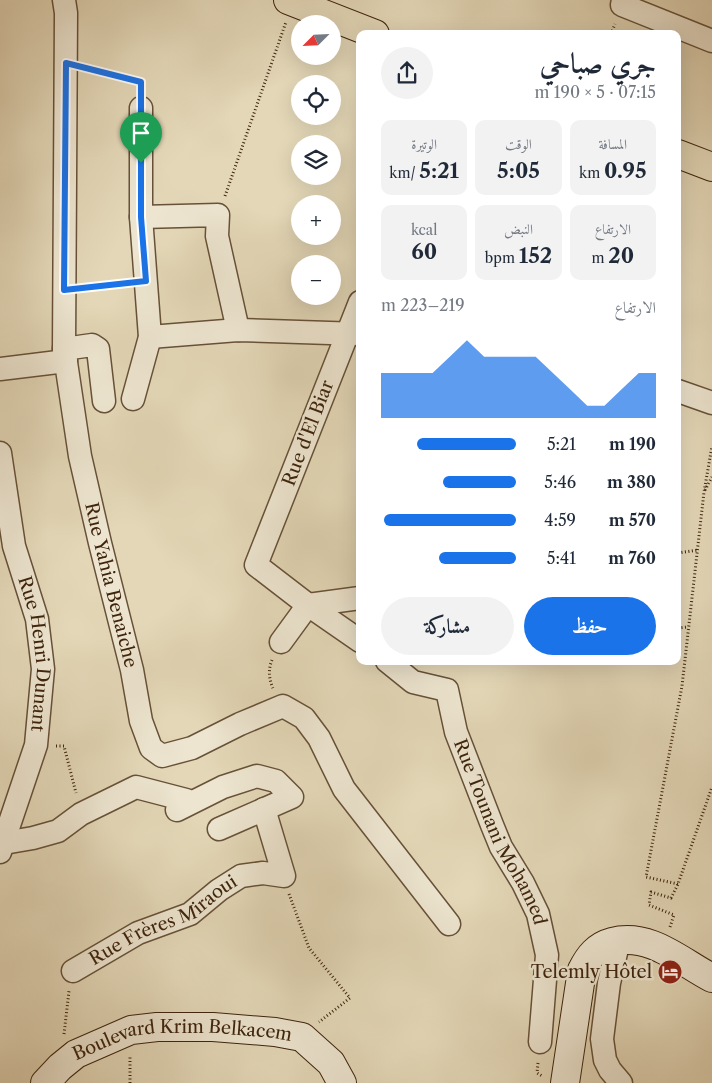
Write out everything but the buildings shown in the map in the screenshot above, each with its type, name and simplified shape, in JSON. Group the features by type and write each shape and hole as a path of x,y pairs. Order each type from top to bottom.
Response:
{"main road":[{"path":"291,1 365,30"},
{"path":"681,155 712,167"},
{"path":"564,1083 582,970 586,962 599,948 619,940 644,941 663,949 712,978"},
{"name":"Boulevard Krim Belkacem","path":"52,1075 76,1054 131,1030 157,1027 213,1027 275,1032 302,1037 330,1063 342,1083"}],"street":[{"name":"Rue Yahia Benaiche","path":"64,0 66,63 65,355 82,466 132,670 142,721 151,748 162,756 192,748 240,724 283,706"},
{"path":"623,2 712,41"},
{"path":"133,399 150,337 141,217 141,108"},
{"path":"141,217 218,215 217,236 238,330"},
{"path":"150,337 238,330 354,334"},
{"name":"Rue d'El Biar","path":"308,605 256,565 354,334"},
{"path":"0,368 65,355 92,345 98,349 104,401"},
{"path":"681,392 712,403"},
{"name":"Rue Henri Dunant","path":"0,453 14,546 37,619 43,669 36,745 2,847"},
{"path":"281,642 308,605 356,599"},
{"path":"308,605 356,638"},
{"name":"Rue Tounani Mohamed","path":"392,665 413,682 448,690 456,732 492,825 501,847 523,883 538,914 547,955 540,1042"},
{"path":"283,706 304,718 320,738 344,789 449,924"},
{"path":"2,847 58,831 81,814 136,787 181,805 257,776 276,781 292,797 219,829"},
{"path":"264,809 284,876"},
{"name":"Rue Frères Miraoui","path":"73,971 138,933 190,914 219,890 241,876 264,873 284,876"},
{"path":"619,940 609,983 602,1039 605,1060 610,1070 621,1083"}],"path":[{"path":"218,215 291,1"},
{"path":"66,63 141,82 141,108"},
{"path":"64,290 146,281"},
{"path":"678,884 646,877 682,686 704,492 712,446"},
{"path":"704,492 712,477"},
{"path":"681,553 698,550"},
{"path":"681,628 688,628"},
{"path":"281,642 269,666 271,683 283,706"},
{"path":"36,745 64,746 81,814"},
{"path":"663,949 674,914 649,905 651,892 671,898 678,884 712,787"},
{"path":"284,876 290,901 309,948 350,998 302,1037"},
{"path":"52,1075 73,971"}],"place":[{"name":"Telemly Hôtel","path":"670,972"}],"route":[{"path":"66,63 141,82 141,163 141,217 146,281 64,290 66,63"}]}
